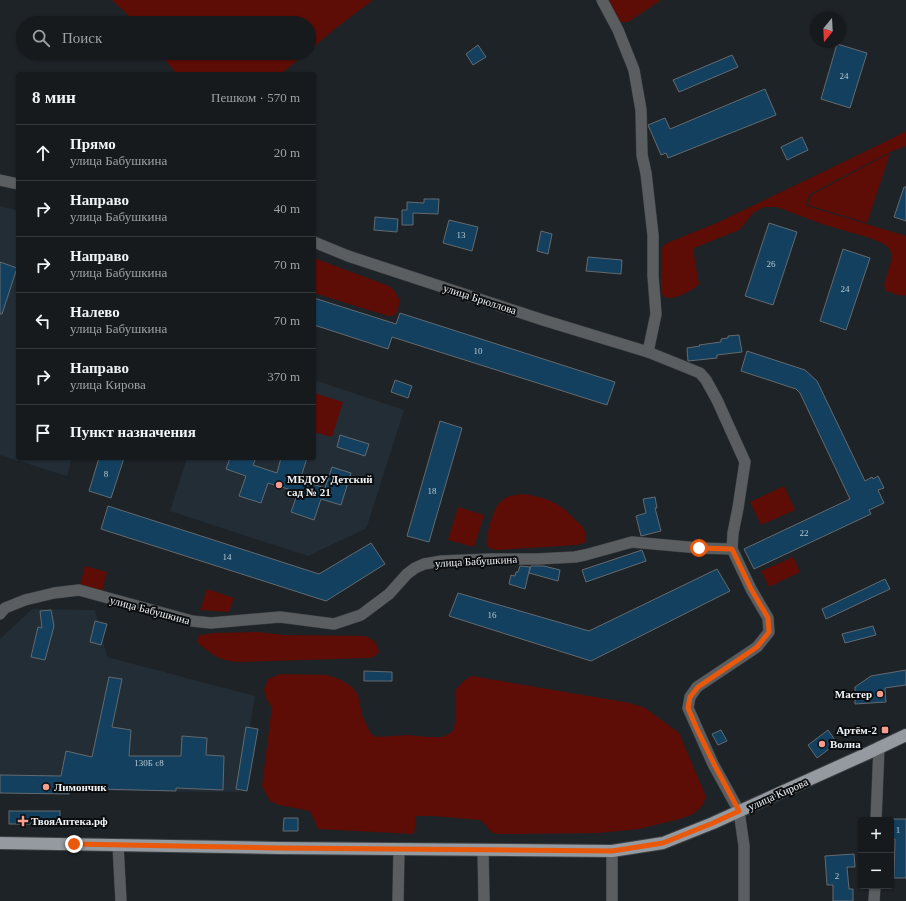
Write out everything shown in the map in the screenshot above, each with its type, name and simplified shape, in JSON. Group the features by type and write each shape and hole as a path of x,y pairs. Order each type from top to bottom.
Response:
{"main road":[{"name":"улица Кирова","path":"0,843 612,851 663,843 713,823 906,735"}],"street":[{"path":"602,0 618,30 634,70 641,110 642,155 646,173 653,235 653,276 656,314 648,352 700,373 706,380 745,462 733,533 732,549 751,589 768,618 769,632 757,647 698,687 690,697 688,708 714,764 739,811 744,846 744,901"},
{"path":"0,180 16,184"},
{"name":"улица Брюллова","path":"316,243 348,256 648,352"},
{"name":"улица Бабушкина","path":"3,611 25,600 54,592 79,590 192,621 211,623 280,617 334,624 361,615 388,594 407,574 424,564 442,561 575,557 632,542 699,548 732,549"},
{"path":"876,817 879,747"},
{"path":"118,845 121,901"},
{"path":"398,901 399,849"},
{"path":"483,850 484,901"},
{"path":"612,851 612,901"},
{"path":"874,901 875,889"}],"shaded area":[{"path":"112,0 373,0 316,45 316,16 128,16"},
{"path":"607,0 661,0 628,22 623,22 616,19"},
{"path":"165,60 298,60 283,72 175,72"},
{"path":"906,131 906,146 890,152 810,194 806,204 807,206 906,236 906,295 902,296 886,291 884,285 892,258 890,249 884,244 870,238 822,224 777,207 764,207 754,212 739,230 694,248 693,250 699,284 689,291 672,298 663,296 661,293 661,252 663,246 667,243 719,222"},
{"path":"890,153 867,223 808,205 811,195"},
{"path":"0,206 16,210 16,460 71,460 67,476 0,455"},
{"path":"316,259 389,286 394,290 400,301 397,312 393,316 388,316 316,294"},
{"name":"МБДОУ Детский сад № 21","path":"316,381 404,410 365,529 308,556 170,511 186,460 316,460"},
{"path":"316,394 343,402 332,437 316,433"},
{"path":"784,486 795,510 761,525 750,502"},
{"path":"523,494 548,500 563,508 583,528 586,534 586,542 577,545 496,550 487,547 489,526 499,503 513,495"},
{"path":"458,507 484,515 474,547 448,540"},
{"path":"793,557 800,572 769,587 761,571"},
{"path":"85,566 107,572 102,591 80,585"},
{"path":"207,589 234,598 229,612 200,610"},
{"path":"32,609 95,610 107,657 255,696 239,792 0,790 0,639"},
{"path":"258,632 284,635 365,636 374,642 379,652 373,657 369,658 237,662 225,660 216,656 198,643 197,639 200,635 214,633"},
{"path":"280,674 327,675 341,680 352,687 358,695 362,716 371,734 376,737 409,735 443,737 453,731 456,718 456,689 471,676 630,703 645,708 679,733 706,797 702,806 693,814 680,819 638,829 598,833 498,834 491,832 480,820 433,816 416,816 414,834 318,829 310,811 279,805 270,801 262,786 271,714 271,706 266,698 264,689 268,679"}],"building":[{"path":"478,45 486,57 473,65 466,54"},
{"path":"846,47 867,53 850,108 821,99 836,48 846,48"},
{"path":"732,55 738,67 679,92 673,80"},
{"path":"765,89 776,115 668,158 666,153 661,155 648,125 665,118 670,129"},
{"path":"802,137 808,150 787,160 781,147"},
{"path":"904,187 906,187 906,221 894,217"},
{"path":"424,199 439,199 438,214 413,213 413,225 402,225 402,210 407,210 407,202 424,203"},
{"path":"375,217 398,219 397,232 374,230"},
{"path":"449,220 478,227 472,251 443,243"},
{"path":"769,223 797,232 773,305 745,296"},
{"path":"541,231 552,234 548,254 537,251"},
{"path":"843,249 870,258 846,330 820,321"},
{"path":"588,257 622,260 621,274 586,271"},
{"path":"0,262 16,268 16,271 2,314 0,314"},
{"path":"316,299 396,324 400,313 615,382 607,405 392,337 388,349 316,326"},
{"path":"739,335 742,352 717,355 717,358 688,361 687,348 721,342 721,339 728,338 728,336"},
{"path":"747,351 805,370 817,381 865,481 872,477 873,479 878,476 884,488 878,490 884,503 869,510 871,514 754,569 744,549 850,499 800,393 796,389 741,371"},
{"path":"395,380 412,386 408,398 391,392"},
{"path":"440,421 462,428 429,542 407,536"},
{"path":"340,435 369,444 365,456 337,447"},
{"path":"98,460 123,460 111,498 89,491"},
{"path":"229,460 255,460 253,465 277,473 280,460 306,460 300,480 325,488 332,467 351,473 341,505 321,499 314,520 291,512 298,492 268,483 261,503 239,496 246,476 226,469"},
{"path":"655,497 657,508 655,508 661,531 641,536 636,516 646,513 643,499"},
{"path":"108,506 319,574 371,543 385,564 326,601 101,529"},
{"path":"642,550 646,561 586,582 582,570"},
{"path":"520,566 530,567 525,589 509,584 511,575 515,576"},
{"path":"531,566 544,566 560,570 558,581 529,573"},
{"path":"717,569 730,591 591,661 449,616 458,593 589,631"},
{"path":"885,579 890,589 826,619 822,609"},
{"path":"51,610 54,626 45,660 31,657 38,627 42,628 40,611"},
{"path":"95,621 107,624 101,645 90,642"},
{"path":"873,626 876,635 845,643 842,634"},
{"path":"906,670 906,685 885,688 886,702 855,704 855,687 871,676"},
{"path":"364,671 392,672 392,681 364,681"},
{"path":"109,677 122,679 112,727 131,730 129,756 181,756 182,736 207,738 206,755 224,756 223,790 176,788 176,791 98,790 70,784 69,794 0,793 0,775 61,776 66,751 92,757"},
{"path":"246,727 258,729 247,791 236,789"},
{"path":"721,730 727,741 718,745 712,734"},
{"name":"Волна","path":"828,730 837,743 817,758 808,745"},
{"path":"9,811 60,811 60,824 9,824"},
{"path":"284,818 298,818 298,831 283,831"},
{"path":"894,819 906,819 906,878 894,878"},
{"path":"854,854 855,867 847,867 849,889 853,889 853,901 833,901 833,885 827,885 825,856"}],"place":[{"name":"МБДОУ Детский сад № 21","path":"279,485"},
{"name":"Мастер","path":"880,694"},
{"name":"Артём-2","path":"885,730"},
{"name":"Волна","path":"822,744"},
{"name":"Лимончик","path":"46,787"},
{"name":"ТвояАптека.рф","path":"23,821"}],"route":[{"path":"74,844 278,848 612,851 663,843 739,811 714,764 688,708 690,697 698,687 757,647 769,632 768,618 751,589 732,549 699,548"}]}
